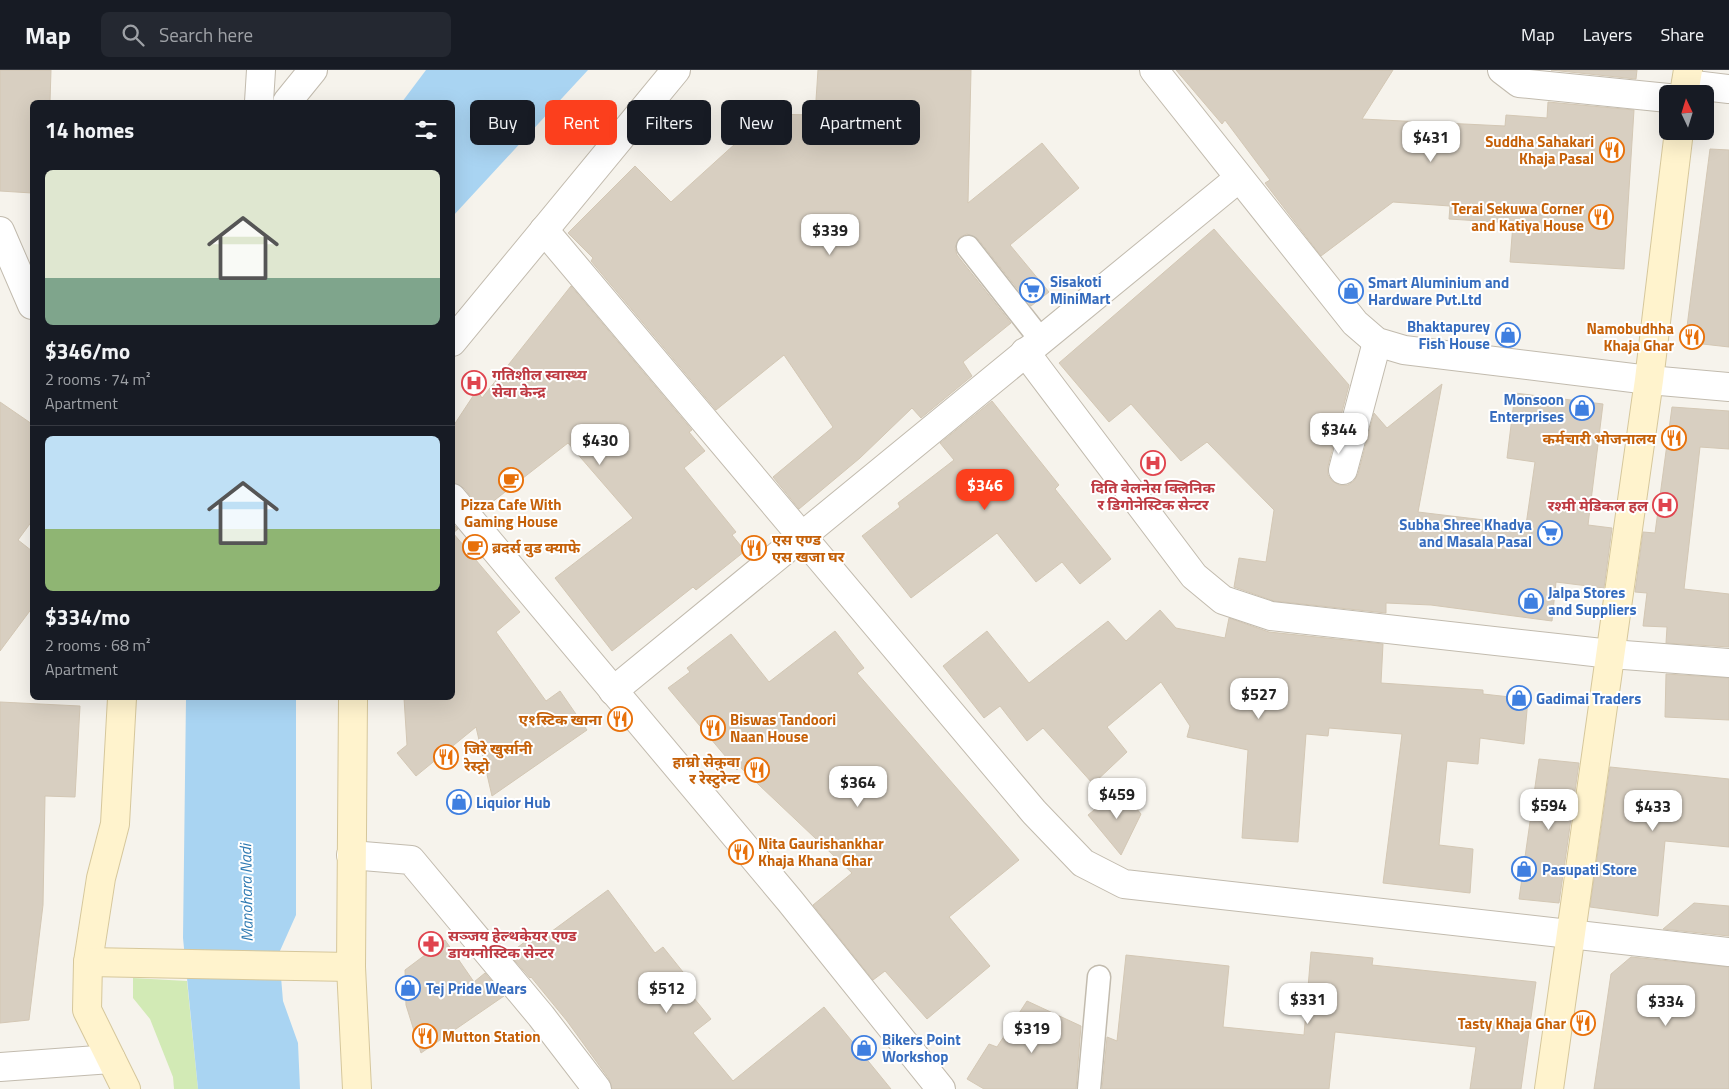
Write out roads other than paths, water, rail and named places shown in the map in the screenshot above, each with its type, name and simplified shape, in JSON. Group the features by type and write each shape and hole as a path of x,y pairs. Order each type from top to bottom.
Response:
{"main road":[{"path":"1549,1089 1649,380 1678,140"},
{"path":"122,700 114,824 101,878 88,962 88,1010 126,1089"},
{"path":"354,700 351,967 357,1089"},
{"path":"88,962 351,967"}],"street":[{"path":"260,100 261,70"},
{"path":"289,100 313,70"},
{"path":"455,338 676,70"},
{"path":"1154,70 1355,323 1377,342 1404,350 1649,380 1729,386"},
{"path":"1502,70 1519,82 1659,85"},
{"path":"1714,88 1729,89"},
{"path":"613,691 1239,178"},
{"path":"544,230 803,535 1034,812 1083,863 1124,884 1729,952"},
{"path":"0,231 30,300"},
{"path":"1343,470 1377,342"},
{"path":"1033,346 1194,576 1223,600 1271,616 1611,654 1729,663"},
{"path":"455,502 790,901 941,1089"},
{"path":"351,855 411,860 541,1016 597,1089"},
{"path":"0,1067 111,1059"}],"lane":[{"path":"968,247 1033,346"},
{"path":"1089,1089 1099,977"}],"water":[{"path":"426,70 588,70 560,100 545,100 545,117 535,127 535,100 470,100 470,145 519,145 455,214 455,100 404,100"},
{"name":"Manohara Nadi","path":"186,700 296,700 296,915 279,953 283,1001 298,1043 300,1089 198,1089 183,938"}],"place":[{"name":"Suddha Sahakari Khaja Pasal","path":"1612,150"},
{"name":"Terai Sekuwa Corner and Katiya House","path":"1601,217"},
{"name":"Sisakoti MiniMart","path":"1032,290"},
{"name":"Smart Aluminium and Hardware Pvt.Ltd","path":"1351,291"},
{"name":"Bhaktapurey Fish House","path":"1508,335"},
{"name":"Namobudhha Khaja Ghar","path":"1692,337"},
{"name":"गतिशील स्वास्थ्य सेवा केन्द्र","path":"474,383"},
{"name":"Monsoon Enterprises","path":"1582,408"},
{"name":"कर्मचारी भोजनालय","path":"1674,438"},
{"name":"दिति वेलनेस क्लिनिक र डिगोनेस्टिक सेन्टर","path":"1153,463"},
{"name":"Pizza Cafe With Gaming House","path":"511,480"},
{"name":"रश्मी मेडिकल हल","path":"1665,505"},
{"name":"Subha Shree Khadya and Masala Pasal","path":"1550,533"},
{"name":"ब्रदर्स वुड क्याफे","path":"475,547"},
{"name":"एस एण्ड एस खजा घर","path":"754,548"},
{"name":"Jalpa Stores and Suppliers","path":"1531,601"},
{"name":"Gadimai Traders","path":"1519,698"},
{"name":"ए१स्टिक खाना","path":"620,719"},
{"name":"Biswas Tandoori Naan House","path":"713,728"},
{"name":"जिरे खुर्सानी रेस्ट्रो","path":"446,757"},
{"name":"हाम्रो सेकुवा र रेस्टुरेन्ट","path":"757,770"},
{"name":"Liquior Hub","path":"459,802"},
{"name":"Nita Gaurishankhar Khaja Khana Ghar","path":"741,852"},
{"name":"Pasupati Store","path":"1524,869"},
{"name":"सञ्जय हेल्थकेयर एण्ड डायग्नोस्टिक सेन्टर","path":"431,944"},
{"name":"Tej Pride Wears","path":"408,988"},
{"name":"Tasty Khaja Ghar","path":"1583,1023"},
{"name":"Mutton Station","path":"425,1036"},
{"name":"Bikers Point Workshop","path":"864,1048"}]}
